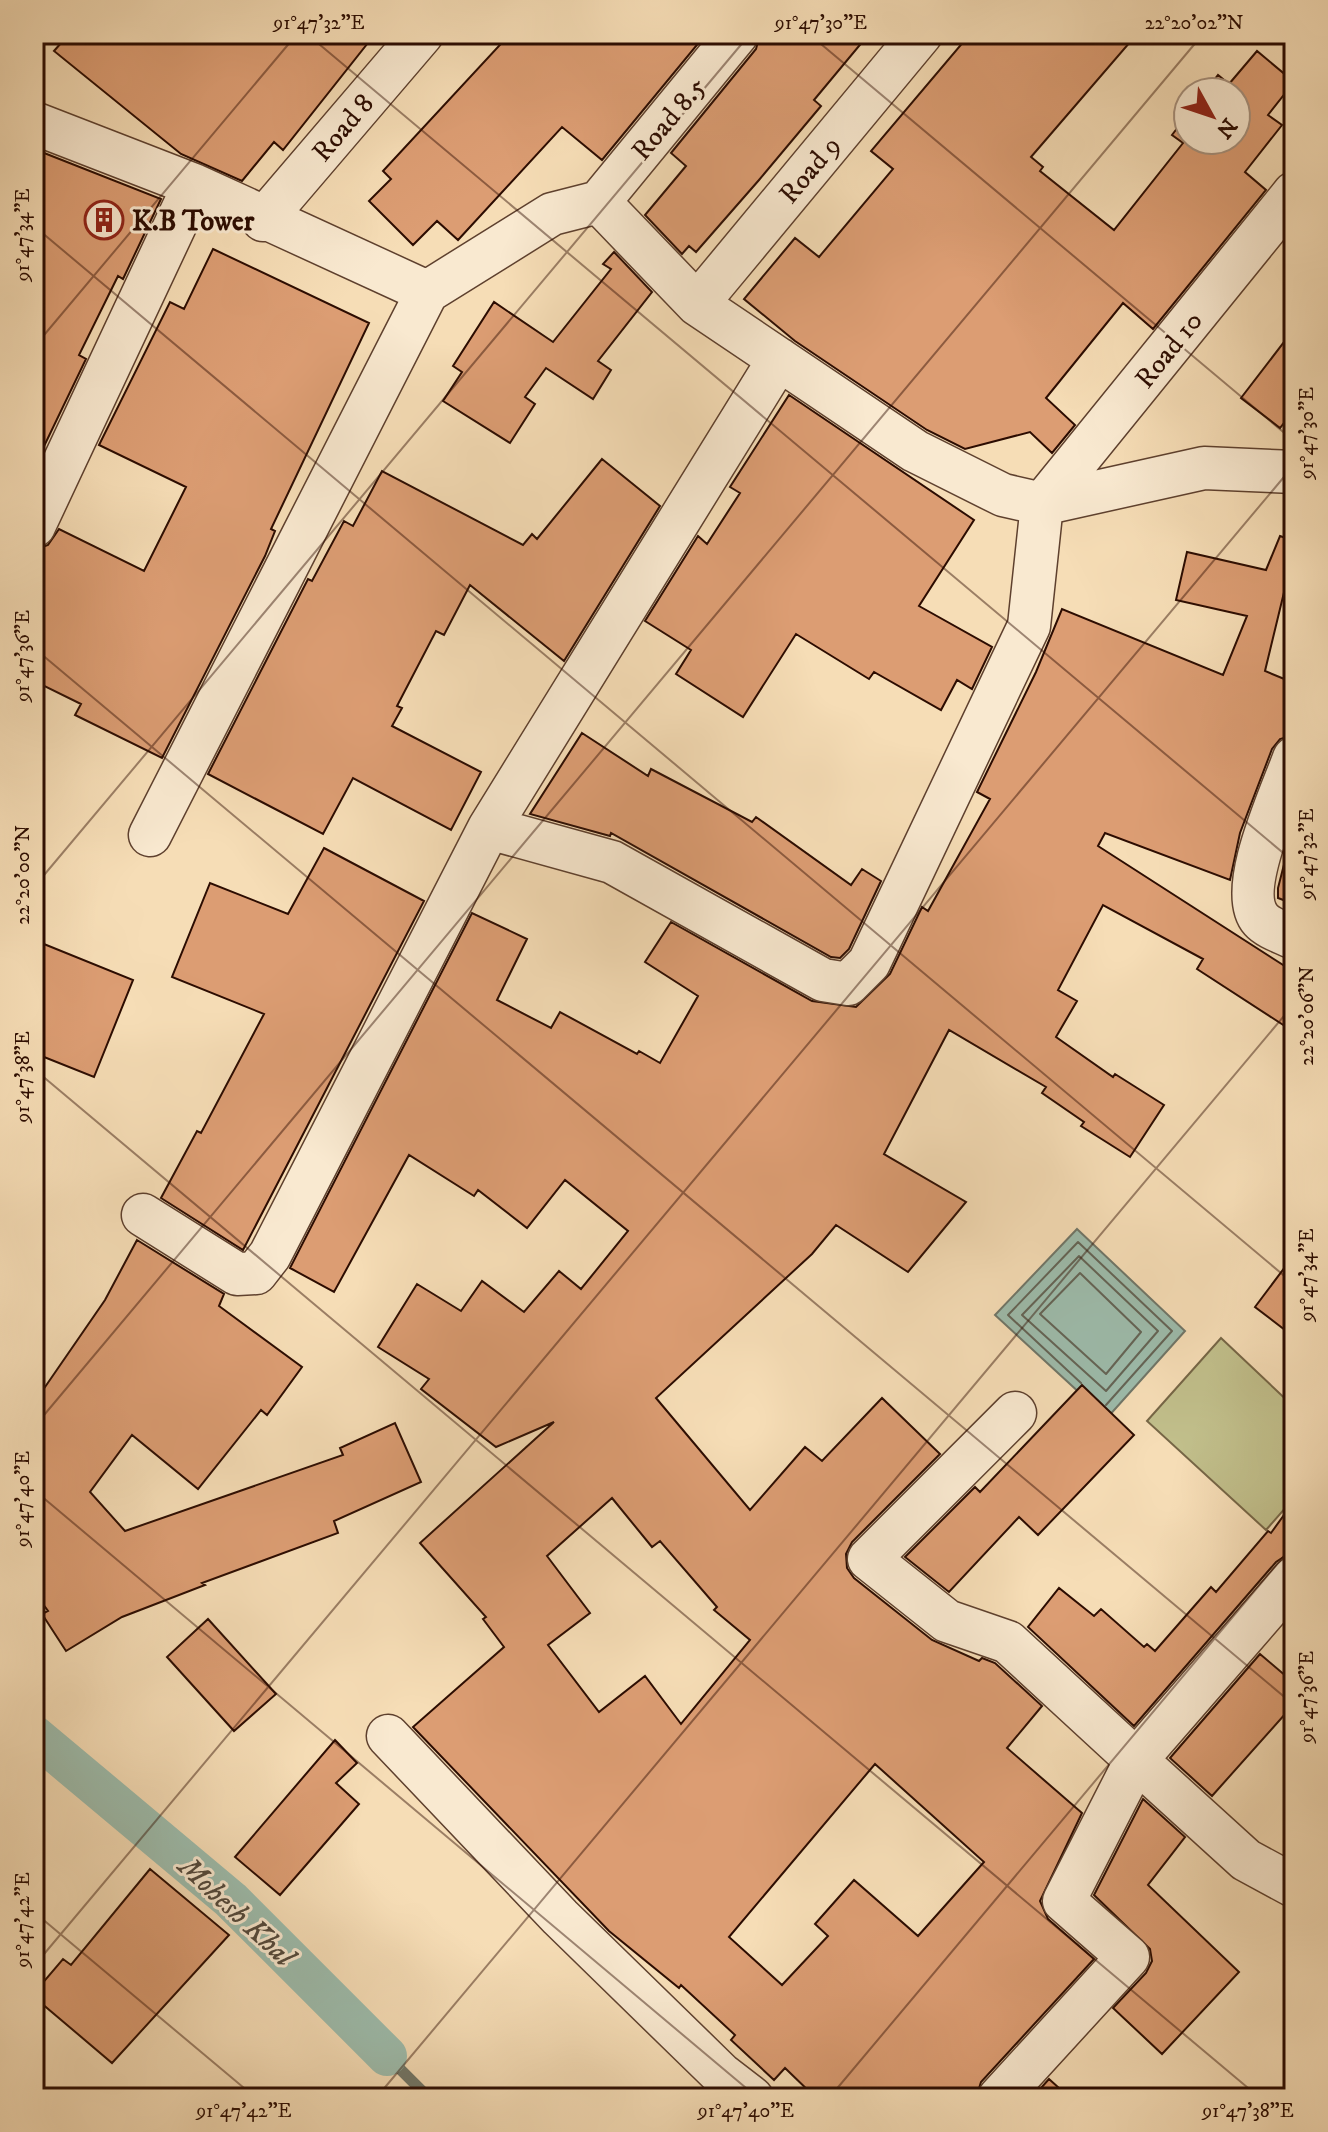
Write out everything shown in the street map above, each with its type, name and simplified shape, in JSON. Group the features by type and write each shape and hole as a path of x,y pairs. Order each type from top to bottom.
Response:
{"street":[{"name":"Road 8","path":"263,220 422,34"},
{"name":"Road 8.5","path":"599,202 737,34"},
{"name":"Road 9","path":"697,304 921,34"},
{"path":"34,123 194,185 263,220 427,292"},
{"path":"34,526 194,185"},
{"name":"Road 10","path":"1042,504 1294,193"},
{"path":"150,835 427,292 552,214 599,202 697,304 915,451 1003,495 1042,504 1204,468 1294,472"},
{"path":"143,1215 237,1274 256,1273 270,1255 489,828 779,359"},
{"path":"489,828 612,862 823,980 848,984 869,963 1029,626 1042,504"},
{"path":"1294,758 1253,874 1252,906 1262,922 1294,938"},
{"path":"1015,1413 869,1559 947,1621 1008,1642 1246,1860 1294,1886"},
{"path":"999,2098 1128,1957 1064,1901 1136,1760 1294,1578"},
{"path":"388,1736 560,1917 721,2074 752,2098"}],"shaded area":[{"path":"1221,1338 1294,1407 1294,1498 1266,1530 1147,1421"}],"water":[{"path":"1077,1229 1185,1331 1107,1418 995,1315"}],"building":[{"path":"69,34 375,34 283,150 274,142 242,181 181,154 54,51"},
{"path":"510,34 706,34 602,160 562,127 458,240 437,221 413,245 369,201 391,179 383,171"},
{"path":"760,34 869,34 814,100 821,106 759,180 696,252 689,246 682,254 645,215 686,166 671,153 756,49"},
{"path":"970,34 1137,34 1031,157 1043,167 1040,171 1114,230 1173,156 1252,156 1252,76 1236,76 1257,51 1294,82 1268,115 1282,125 1245,172 1266,190 1153,329 1123,303 1046,398 1075,425 1052,453 1030,432 965,449 927,430 795,341 744,299 795,238 819,257 893,169 871,151"},
{"path":"34,149 161,199 123,279 118,276 79,355 86,359 34,467"},
{"path":"213,249 369,323 271,529 275,531 265,556 162,758 75,715 81,704 34,681 34,550 48,545 59,529 144,571 186,487 99,445 170,302 184,309"},
{"path":"614,252 652,292 598,361 611,370 593,399 546,368 525,397 535,404 510,443 443,401 462,372 453,366 494,302 553,342 611,269 603,264"},
{"path":"1294,329 1294,410 1280,428 1241,398"},
{"path":"789,395 974,520 919,606 992,647 972,689 957,680 941,710 874,672 869,679 796,634 743,717 676,674 691,650 645,621 698,536 707,544 740,493 730,487"},
{"path":"602,459 660,506 564,661 470,585 444,635 436,631 397,706 402,708 392,726 481,772 451,830 353,778 323,834 208,774 308,579 312,581 344,521 353,526 382,471 523,545 532,534 537,539"},
{"path":"1280,536 1294,541 1265,671 1294,683 1294,735 1280,739 1272,749 1240,833 1230,880 1105,833 1098,846 1294,972 1294,1032 1197,969 1203,959 1103,905 1058,990 1077,1001 1056,1037 1113,1077 1115,1074 1164,1105 1130,1157 1081,1126 1084,1122 1042,1093 1046,1087 949,1030 884,1154 966,1202 908,1272 836,1225 812,1254 656,1398 750,1510 805,1447 822,1461 882,1398 940,1454 852,1542 846,1554 847,1568 854,1578 932,1640 979,1661 982,1658 995,1663 1042,1706 1007,1748 1082,1813 1040,1901 1048,1919 1094,1959 981,2082 976,2098 816,2098 785,2068 774,2080 731,2040 735,2035 681,1985 679,1988 609,1931 413,1727 504,1647 483,1619 486,1617 420,1543 554,1422 496,1447 421,1389 429,1379 378,1347 417,1284 461,1311 482,1281 524,1312 559,1271 581,1289 628,1231 565,1180 527,1228 478,1190 474,1196 409,1155 334,1292 290,1268 472,913 527,939 497,1000 551,1028 560,1012 637,1054 639,1051 660,1063 698,996 645,962 671,922 812,1001 856,1007 890,974 922,907 928,911 990,799 977,792 1036,672 1062,609 1223,675 1247,616 1176,600 1187,552 1266,570","holes":["612,1498 652,1547 660,1541 717,1607 714,1610 750,1640 681,1724 645,1676 599,1712 548,1645 590,1613 547,1556","875,1764 984,1862 918,1936 854,1880 815,1924 828,1936 782,1985 729,1937"]},
{"path":"582,733 648,776 651,769 752,822 756,817 851,885 862,869 881,881 849,949 840,958 831,957 611,833 610,836 530,814"},
{"path":"1294,825 1294,904 1278,898 1278,888"},
{"path":"324,848 424,901 243,1250 161,1198 197,1131 201,1133 264,1014 172,977 210,883 288,914"},
{"path":"34,940 133,980 94,1077 34,1053"},
{"path":"137,1240 224,1294 219,1306 302,1367 267,1415 261,1410 198,1489 132,1435 90,1492 125,1531 343,1455 340,1448 395,1423 421,1482 334,1521 338,1533 202,1583 205,1585 122,1617 66,1651 42,1614 48,1611 34,1592 34,1403 105,1300"},
{"path":"1294,1255 1294,1337 1255,1307"},
{"path":"1082,1385 1134,1435 1038,1535 1019,1517 949,1592 905,1557 975,1487 980,1492"},
{"path":"1294,1501 1294,1550 1276,1562 1134,1726 1028,1627 1059,1588 1094,1616 1101,1609 1144,1647 1147,1644 1155,1651 1211,1587 1216,1592 1268,1531 1271,1533"},
{"path":"208,1619 276,1694 234,1731 167,1657"},
{"path":"1260,1654 1294,1683 1294,1704 1212,1796 1170,1758"},
{"path":"335,1740 357,1763 336,1783 359,1804 280,1895 235,1857"},
{"path":"1143,1799 1185,1837 1148,1885 1239,1972 1162,2054 1113,2008 1146,1973 1152,1961 1150,1949 1094,1895"},
{"path":"150,1869 229,1935 112,2063 34,1997 34,1993 63,1959 71,1965"},
{"path":"1049,2079 1070,2098 1032,2098"}],"waterway":[{"name":"Mohesh Khal","path":"34,1735 231,1900 387,2056"},
{"name":"Mohesh Khal","path":"387,2056 429,2098"}],"place":[{"name":"K.B Tower","path":"104,220"}]}
